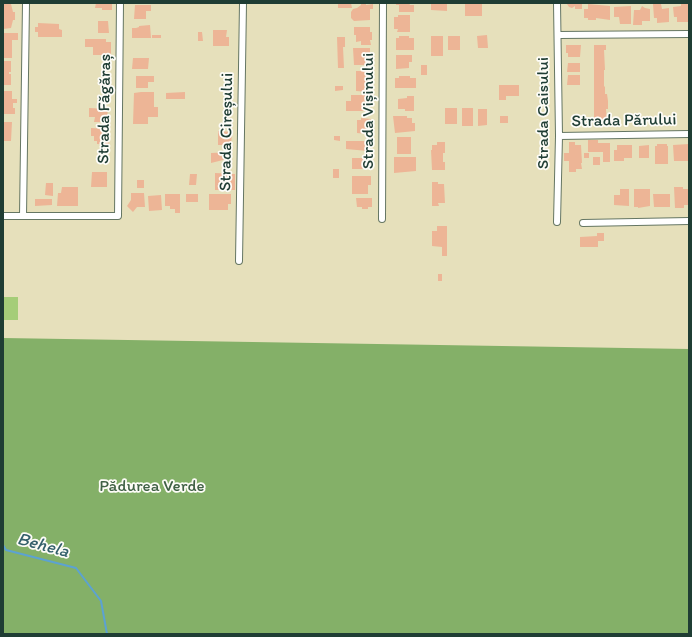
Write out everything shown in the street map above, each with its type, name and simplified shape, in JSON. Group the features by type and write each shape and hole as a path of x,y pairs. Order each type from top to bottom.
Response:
{"street":[{"path":"3,216 23,216 26,3"},
{"name":"Strada Făgăraș","path":"23,216 118,216 120,3"},
{"name":"Strada Cireșului","path":"239,261 243,3"},
{"name":"Strada Vișinului","path":"382,219 383,3"},
{"name":"Strada Caisului","path":"557,3 559,136 557,222"},
{"path":"558,35 689,34"},
{"name":"Strada Părului","path":"559,136 689,134"},
{"path":"583,223 689,221"}],"green space":[{"path":"3,297 18,297 18,320 3,320"},
{"name":"Pădurea Verde","path":"3,338 689,349 689,634 3,634"}],"building":[{"path":"96,3 112,3 112,10 95,8"},
{"path":"338,3 351,3 352,8 338,8"},
{"path":"361,3 366,3 366,5 373,4 373,9 370,9 370,20 354,21 351,18 351,12 353,9 361,5"},
{"path":"396,3 409,3 410,5 414,5 414,12 399,12 399,5 396,5"},
{"path":"431,3 447,3 447,11 431,10"},
{"path":"465,3 482,3 482,16 465,16"},
{"path":"582,3 582,9 575,9 575,6 572,8 569,7 567,4"},
{"path":"681,3 689,3 689,22 677,22 677,17 674,17 673,7 681,6"},
{"path":"3,4 11,4 13,12 15,12 15,20 13,20 11,28 3,29"},
{"path":"588,4 610,6 610,20 596,18 596,20 588,20 588,18 584,18 584,9 588,9"},
{"path":"653,4 661,4 662,9 669,8 669,22 657,23 657,18 654,18"},
{"path":"135,5 151,5 151,11 146,11 146,19 134,19"},
{"path":"631,6 631,24 620,24 619,17 614,17 614,7"},
{"path":"642,6 650,9 650,21 642,21 642,25 633,25 634,10 640,10"},
{"path":"398,15 410,15 410,32 397,32 398,29 394,29 394,17 398,17"},
{"path":"98,21 108,21 109,33 98,33"},
{"path":"38,23 59,24 59,29 62,30 62,37 38,37 38,32 35,32 35,27 38,27"},
{"path":"150,25 151,38 132,38 132,28"},
{"path":"354,27 370,27 370,32 372,32 372,40 370,40 371,45 361,45 361,41 356,42"},
{"path":"213,30 227,30 226,37 229,37 229,46 213,46"},
{"path":"198,32 202,32 203,41 198,41"},
{"path":"3,33 18,33 18,40 12,40 12,58 3,58"},
{"path":"152,35 161,35 161,38 152,38"},
{"path":"487,35 488,48 478,48 477,36"},
{"path":"399,36 409,36 409,38 414,38 414,50 396,50 396,38 399,38"},
{"path":"431,36 443,36 443,56 431,56"},
{"path":"448,36 460,36 460,50 448,50"},
{"path":"337,37 345,37 345,47 343,47 344,68 338,68"},
{"path":"85,39 106,39 106,42 111,42 111,55 93,55 93,47 85,47"},
{"path":"566,45 581,45 580,57 568,57 568,53 566,53"},
{"path":"594,45 606,45 606,50 604,50 604,86 608,101 608,109 606,109 607,124 594,124"},
{"path":"353,48 370,48 370,65 354,65"},
{"path":"396,55 412,55 412,62 409,62 409,68 396,69"},
{"path":"133,58 149,58 148,69 132,69"},
{"path":"3,61 11,61 11,72 9,72 9,74 11,74 11,85 3,85"},
{"path":"568,63 580,63 580,72 567,72"},
{"path":"421,65 427,65 427,75 421,75"},
{"path":"356,71 371,71 371,92 356,91"},
{"path":"568,75 580,75 580,85 567,85"},
{"path":"136,76 154,76 154,82 148,82 148,88 136,88"},
{"path":"399,76 410,76 410,78 416,78 416,88 395,88 395,78 399,78"},
{"path":"499,85 519,85 519,96 506,96 506,100 499,100"},
{"path":"335,86 343,86 343,90 335,91"},
{"path":"3,91 12,91 12,99 17,99 17,103 13,103 15,114 3,114"},
{"path":"154,92 154,107 158,107 158,117 148,117 148,124 133,124 134,93"},
{"path":"185,92 185,99 166,99 166,93"},
{"path":"351,95 369,95 368,111 346,111 346,101 351,101"},
{"path":"407,96 414,96 414,111 398,109 398,99 407,98"},
{"path":"89,108 108,109 107,119 105,119 105,122 94,122 95,117 89,117"},
{"path":"445,108 457,108 457,124 445,124"},
{"path":"462,108 473,108 473,126 462,126"},
{"path":"478,109 487,109 487,125 478,126"},
{"path":"393,116 407,116 407,118 412,118 412,123 415,123 415,131 395,133"},
{"path":"500,116 508,116 508,123 500,123"},
{"path":"361,118 371,119 373,129 371,129 371,133 357,133 357,120 361,120"},
{"path":"3,122 12,122 11,141 3,141"},
{"path":"91,128 109,129 109,145 97,144 97,141 94,141 94,136 91,136"},
{"path":"218,131 232,132 231,145 218,145"},
{"path":"334,136 340,136 340,141 334,140"},
{"path":"397,137 411,137 411,154 397,154"},
{"path":"588,140 598,140 598,143 610,143 610,162 603,162 603,152 588,152"},
{"path":"346,141 369,141 368,151 346,149"},
{"path":"437,142 445,142 443,162 445,162 445,170 432,170 431,150 432,145 437,145"},
{"path":"569,142 575,142 575,145 581,145 582,169 576,169 576,172 569,172 569,161 564,161 564,153 569,153"},
{"path":"657,144 667,144 668,164 655,164 655,146 657,146"},
{"path":"689,144 689,161 674,161 673,145"},
{"path":"617,145 632,145 632,158 624,158 624,161 614,161 614,150 617,150"},
{"path":"649,145 649,158 639,158 639,146"},
{"path":"231,152 231,158 211,163 211,153"},
{"path":"584,153 589,153 589,158 584,158"},
{"path":"394,157 416,157 416,171 394,173"},
{"path":"593,157 600,157 600,165 593,165"},
{"path":"352,158 369,158 369,169 352,169"},
{"path":"333,169 339,169 339,178 333,178"},
{"path":"92,172 107,172 107,187 91,187"},
{"path":"215,173 235,174 235,190 215,190"},
{"path":"190,174 197,174 196,185 189,185"},
{"path":"352,176 371,176 371,185 368,185 368,194 352,194"},
{"path":"137,180 144,180 144,188 137,188"},
{"path":"432,182 444,184 445,203 438,203 439,206 432,206"},
{"path":"46,183 53,183 53,196 45,195"},
{"path":"62,187 78,187 78,206 57,206 58,193 61,193"},
{"path":"674,187 683,187 683,189 688,189 688,205 684,205 684,208 675,208"},
{"path":"620,189 629,189 629,206 614,205 614,195 620,195"},
{"path":"634,189 650,189 650,206 638,208 634,207"},
{"path":"131,193 144,193 145,207 137,207 133,212 127,206 131,200"},
{"path":"165,194 180,194 180,213 175,213 175,209 170,209 170,206 165,206"},
{"path":"186,194 198,194 198,202 186,202"},
{"path":"209,194 231,194 231,204 228,204 228,210 209,210"},
{"path":"653,194 670,194 670,207 654,207"},
{"path":"161,195 162,210 149,211 148,196"},
{"path":"356,198 372,198 372,207 362,209 362,207 357,207"},
{"path":"35,199 52,199 52,205 35,206"},
{"path":"437,226 447,226 447,256 442,256 442,247 432,246 432,231 437,231"},
{"path":"597,233 604,233 604,241 598,241 598,247 580,247 580,237 597,236"},
{"path":"438,274 442,274 442,281 438,281"}],"waterway":[{"name":"Behela","path":"3,545 6,550 76,568 101,601 107,634"}]}
